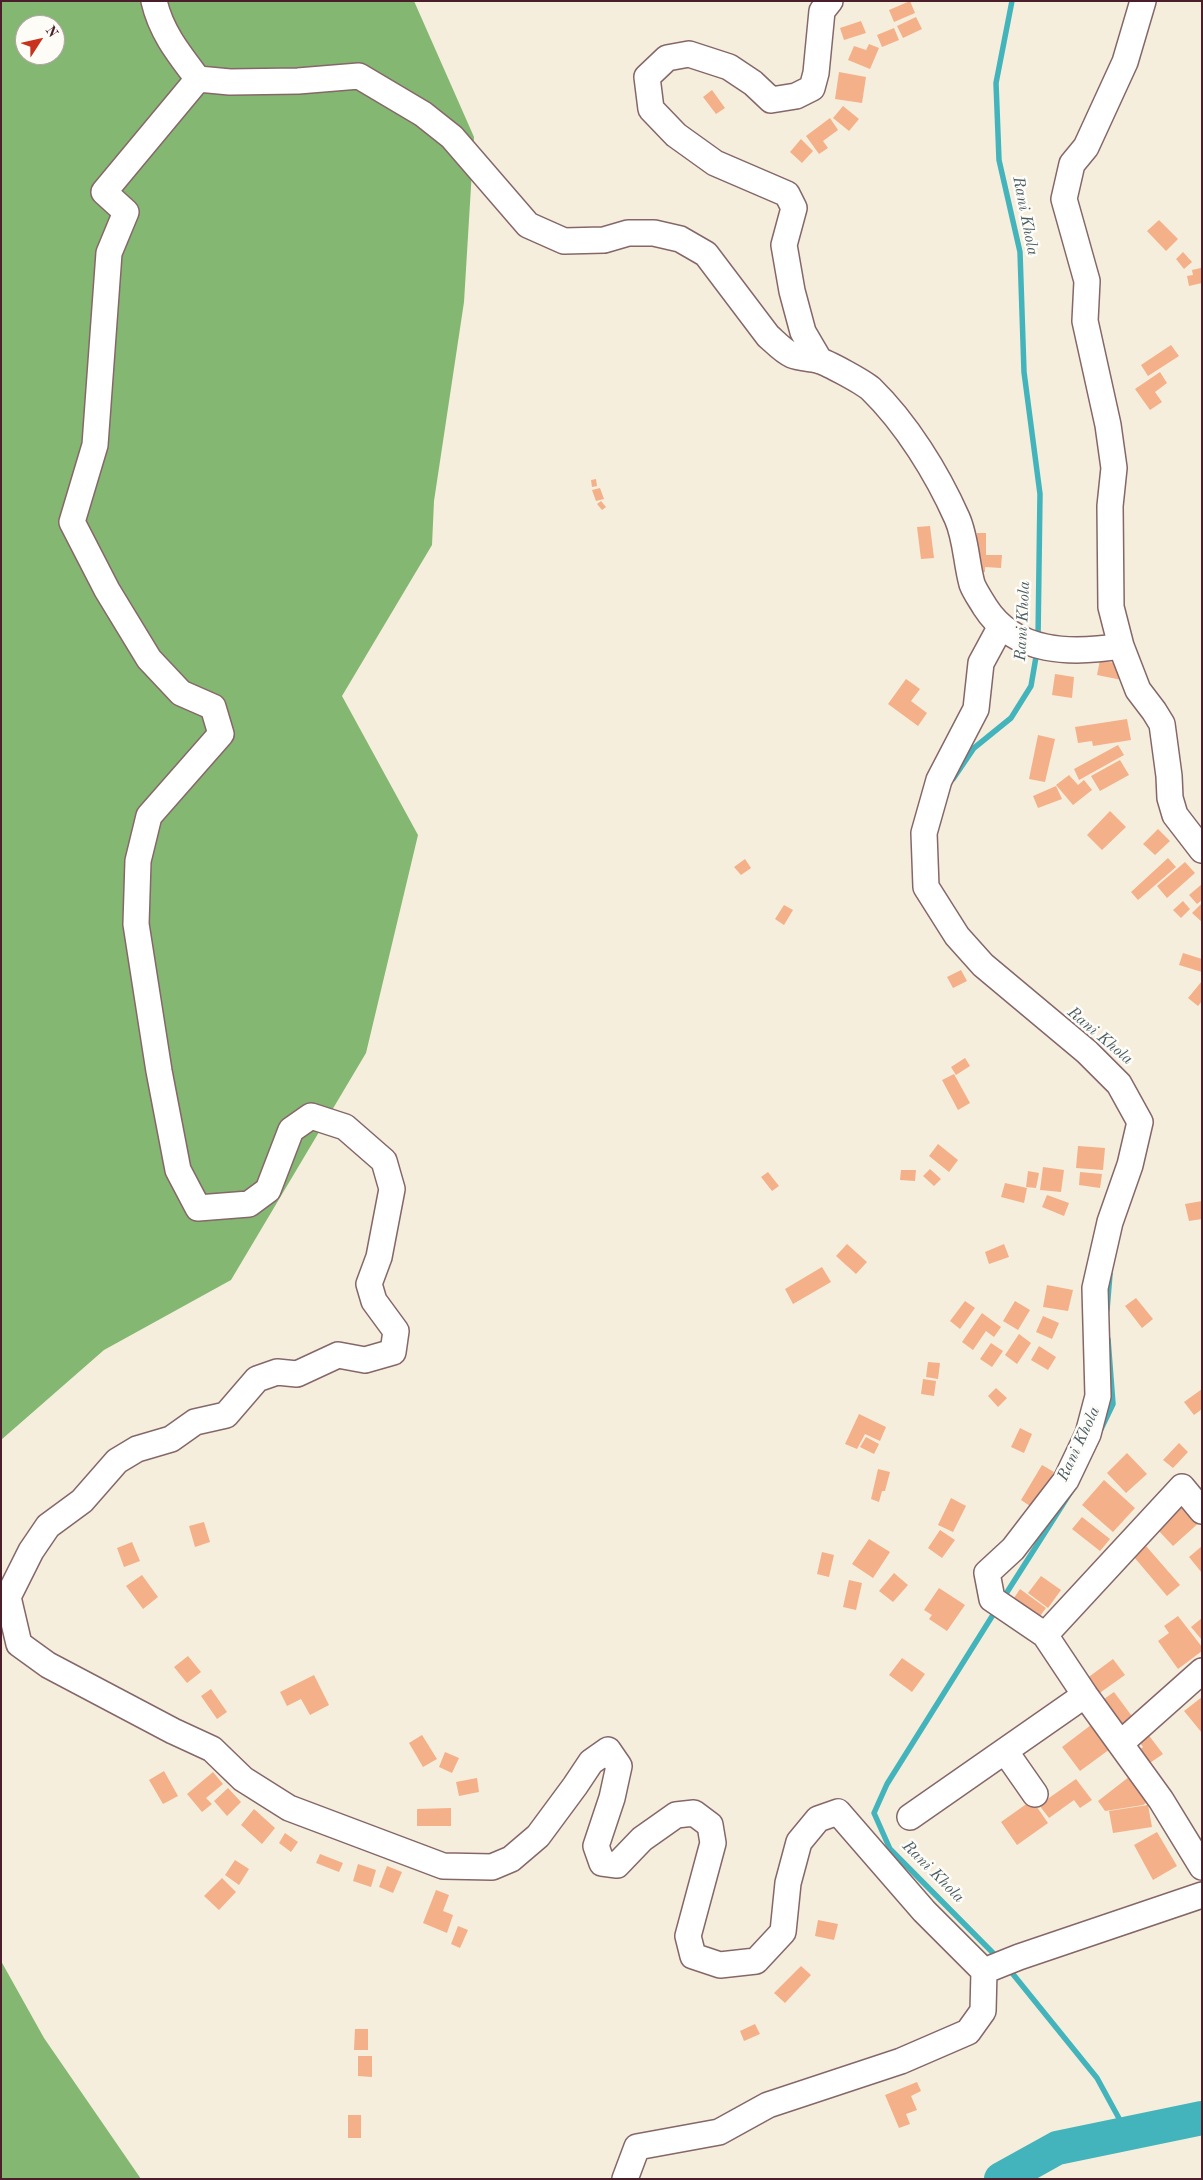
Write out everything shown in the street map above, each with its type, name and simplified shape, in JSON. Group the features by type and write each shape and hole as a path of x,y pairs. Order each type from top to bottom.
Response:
{"street":[{"path":"154,1 157,15 171,45 198,79 230,82 298,81 359,76 423,114 452,137 528,225 564,241 604,240 628,233 654,233 680,239 706,254 768,336 792,355 820,361 870,388 910,436 958,520 973,586 992,617 1001,626 1024,641 1052,650 1121,646"},
{"path":"820,361 803,332 792,291 784,245 794,208 787,194 715,163 676,135 651,109 648,77 667,58 689,54 729,67 753,83 770,100 796,96 812,88 816,73 822,11 830,1"},
{"path":"1143,1 1124,62 1086,147 1072,164 1064,199 1087,280 1085,321 1108,425 1114,468 1110,506 1111,607 1121,646 1138,690 1162,724 1170,798 1175,815 1202,850"},
{"path":"198,79 104,192 126,212 110,253 95,444 72,522 108,590 149,659 181,693 212,707 221,734 148,816 138,861 136,924 159,1071 178,1170 198,1208 249,1204 268,1190 291,1130 310,1116 345,1127 384,1161 392,1189 379,1258 369,1284 374,1301 396,1331 393,1352 365,1360 338,1356 297,1374 277,1372 257,1379 226,1415 195,1422 172,1439 137,1449 117,1461 82,1501 48,1526 31,1551 8,1597 19,1644 48,1665 173,1731 212,1749 243,1778 289,1808 443,1866 492,1867 511,1859 538,1836 591,1762 608,1750 619,1766 612,1798 596,1846 602,1863 617,1865 642,1839 676,1815 694,1813 710,1825 713,1843 688,1936 693,1956 720,1965 756,1961 783,1932 788,1883 799,1842 818,1819 838,1812 924,1911 1000,1965"},
{"path":"1001,626 982,663 976,709 939,780 924,833 926,887 957,936 983,966 1006,982 1087,1052 1119,1084 1140,1122 1130,1165 1110,1222 1095,1288 1098,1396 1088,1434 1066,1480 1013,1549 988,1573 992,1599 1045,1635 1085,1695 1161,1800 1202,1867"},
{"path":"1045,1635 1182,1487 1202,1511"},
{"path":"1121,1743 1202,1671"},
{"path":"910,1817 1085,1695"},
{"path":"1005,1751 1035,1794"},
{"path":"1000,1965 1202,1895"},
{"path":"625,2179 637,2146 719,2132 768,2105 902,2060 968,2032 983,2011 1000,1965"}],"green space":[{"path":"1,1 414,1 474,137 464,302 434,501 432,545 342,696 418,835 366,1053 231,1280 104,1350 1,1440"},
{"path":"1,1961 44,2038 141,2179 1,2179"}],"building":[{"path":"910,1 915,13 894,22 889,10"},
{"path":"916,17 922,29 903,38 897,26"},
{"path":"861,21 866,33 844,40 840,28"},
{"path":"894,28 899,40 882,47 877,35"},
{"path":"869,44 879,48 870,69 848,60 854,46 866,50"},
{"path":"839,72 866,77 862,103 835,99"},
{"path":"712,90 725,108 716,114 703,97"},
{"path":"843,106 859,119 849,131 833,118"},
{"path":"830,118 838,130 823,141 828,148 819,154 806,136"},
{"path":"801,139 813,151 802,163 790,152"},
{"path":"1159,220 1178,239 1166,251 1147,231"},
{"path":"1183,252 1192,262 1184,269 1176,259"},
{"path":"1201,268 1202,283 1189,286 1187,276 1193,275 1192,270"},
{"path":"1171,345 1179,356 1148,376 1141,365"},
{"path":"1160,372 1167,383 1155,392 1162,402 1150,410 1135,389"},
{"path":"596,479 597,486 592,487 591,480"},
{"path":"600,488 604,499 596,501 592,490"},
{"path":"601,501 606,507 602,510 597,504"},
{"path":"930,526 934,558 921,559 917,527"},
{"path":"977,533 986,533 986,555 1002,555 1001,568 985,567 985,572 975,572"},
{"path":"1100,660 1124,665 1122,680 1097,675"},
{"path":"1055,674 1074,677 1072,698 1052,695"},
{"path":"906,679 920,689 911,701 927,713 918,726 888,704"},
{"path":"1127,719 1131,740 1093,746 1092,741 1078,743 1075,727"},
{"path":"1038,735 1055,739 1045,782 1029,779"},
{"path":"1118,745 1124,755 1079,780 1074,769"},
{"path":"1120,760 1129,775 1100,791 1091,776"},
{"path":"1069,775 1078,785 1084,780 1092,790 1073,805 1056,785"},
{"path":"1056,786 1062,799 1038,808 1033,796"},
{"path":"1110,811 1126,827 1102,850 1087,835"},
{"path":"1158,829 1170,841 1155,855 1143,844"},
{"path":"1168,858 1176,867 1138,900 1131,892"},
{"path":"745,859 751,868 741,875 734,867"},
{"path":"1185,862 1195,873 1167,898 1157,886"},
{"path":"1202,884 1202,900 1197,904 1189,895"},
{"path":"1183,901 1190,909 1181,918 1173,910"},
{"path":"1202,903 1202,922 1192,913"},
{"path":"784,905 793,910 784,925 775,919"},
{"path":"1183,953 1202,959 1202,972 1179,965"},
{"path":"961,970 967,981 953,988 947,977"},
{"path":"1202,981 1202,1001 1198,1006 1188,998"},
{"path":"965,1058 970,1066 956,1075 951,1067"},
{"path":"954,1074 970,1103 958,1110 942,1080"},
{"path":"938,1144 958,1160 949,1172 929,1156"},
{"path":"1078,1146 1105,1148 1103,1170 1076,1168"},
{"path":"1043,1167 1064,1170 1061,1192 1040,1190"},
{"path":"930,1169 941,1179 934,1186 923,1176"},
{"path":"901,1170 916,1170 915,1181 900,1180"},
{"path":"1028,1171 1039,1173 1036,1188 1026,1187"},
{"path":"768,1172 779,1186 772,1191 761,1177"},
{"path":"1080,1172 1102,1174 1100,1188 1079,1185"},
{"path":"1005,1183 1027,1188 1024,1203 1001,1197"},
{"path":"1047,1195 1069,1203 1064,1216 1042,1207"},
{"path":"1202,1201 1202,1219 1189,1221 1185,1204"},
{"path":"847,1244 867,1262 856,1274 836,1256"},
{"path":"1004,1244 1009,1257 989,1264 985,1252"},
{"path":"822,1267 831,1282 793,1304 785,1289"},
{"path":"1047,1285 1073,1290 1068,1311 1043,1307"},
{"path":"1136,1298 1153,1319 1142,1328 1125,1306"},
{"path":"965,1301 975,1308 960,1329 950,1321"},
{"path":"1015,1301 1030,1310 1018,1330 1003,1321"},
{"path":"982,1313 1001,1327 994,1337 986,1331 973,1350 962,1342"},
{"path":"1043,1316 1059,1323 1052,1339 1036,1332"},
{"path":"1019,1334 1031,1343 1017,1364 1005,1355"},
{"path":"991,1343 1003,1351 992,1367 980,1359"},
{"path":"1039,1346 1056,1357 1048,1370 1031,1360"},
{"path":"928,1362 940,1363 938,1379 926,1377"},
{"path":"923,1379 936,1381 934,1396 921,1394"},
{"path":"996,1388 1007,1398 998,1407 988,1396"},
{"path":"1202,1389 1202,1409 1194,1415 1184,1402"},
{"path":"859,1414 886,1427 880,1441 865,1434 857,1449 845,1444"},
{"path":"1020,1428 1032,1434 1024,1453 1011,1447"},
{"path":"866,1437 879,1444 874,1454 860,1447"},
{"path":"1179,1443 1188,1452 1173,1468 1163,1460"},
{"path":"1127,1453 1147,1474 1126,1493 1107,1473"},
{"path":"1042,1465 1054,1472 1033,1508 1021,1500"},
{"path":"878,1469 890,1472 885,1491 882,1491 879,1502 871,1499"},
{"path":"1104,1480 1135,1508 1113,1532 1082,1505"},
{"path":"951,1498 966,1506 953,1532 938,1525"},
{"path":"1187,1502 1202,1520 1173,1546 1158,1530"},
{"path":"1082,1517 1110,1539 1100,1551 1072,1529"},
{"path":"204,1522 210,1542 195,1547 189,1526"},
{"path":"940,1530 955,1540 942,1558 928,1548"},
{"path":"869,1539 890,1552 873,1578 852,1564"},
{"path":"132,1542 140,1561 124,1567 117,1548"},
{"path":"1146,1546 1180,1585 1167,1596 1134,1557"},
{"path":"1202,1546 1202,1573 1189,1557"},
{"path":"822,1552 834,1555 829,1577 817,1574"},
{"path":"894,1573 908,1585 893,1602 879,1591"},
{"path":"142,1575 158,1597 143,1609 126,1586"},
{"path":"1041,1576 1061,1590 1048,1608 1028,1593"},
{"path":"849,1580 862,1583 856,1610 843,1607"},
{"path":"939,1588 965,1605 947,1631 929,1619 932,1615 924,1610"},
{"path":"1020,1589 1046,1608 1035,1623 1010,1604"},
{"path":"1178,1616 1202,1647 1202,1651 1178,1669 1158,1641 1169,1633 1164,1626"},
{"path":"1202,1618 1202,1640 1191,1627"},
{"path":"188,1656 201,1672 187,1683 174,1667"},
{"path":"902,1658 925,1674 912,1692 889,1675"},
{"path":"1113,1659 1125,1675 1094,1697 1082,1682"},
{"path":"314,1675 329,1705 310,1715 301,1699 287,1706 280,1692"},
{"path":"211,1689 227,1712 217,1719 201,1696"},
{"path":"1114,1692 1137,1723 1120,1736 1097,1704"},
{"path":"1202,1697 1202,1733 1184,1711"},
{"path":"1091,1725 1110,1749 1080,1771 1062,1747"},
{"path":"1147,1733 1163,1754 1147,1765 1137,1752 1143,1747 1138,1740"},
{"path":"422,1735 437,1759 423,1767 409,1743"},
{"path":"445,1752 459,1758 452,1773 439,1767"},
{"path":"164,1771 178,1796 163,1804 149,1780"},
{"path":"213,1772 223,1784 206,1798 212,1804 202,1812 187,1794"},
{"path":"1134,1773 1152,1799 1143,1805 1105,1811 1098,1801"},
{"path":"477,1778 479,1792 459,1796 456,1782"},
{"path":"1076,1779 1092,1800 1080,1808 1074,1800 1049,1818 1039,1805"},
{"path":"228,1788 241,1802 227,1816 214,1801"},
{"path":"1032,1800 1048,1823 1017,1845 1001,1822"},
{"path":"1148,1805 1152,1827 1113,1833 1109,1811"},
{"path":"451,1808 451,1826 417,1826 417,1809"},
{"path":"254,1809 275,1828 262,1844 241,1825"},
{"path":"1157,1832 1177,1866 1153,1880 1134,1845"},
{"path":"285,1833 298,1842 291,1852 279,1843"},
{"path":"320,1854 343,1863 339,1872 316,1863"},
{"path":"235,1860 249,1869 239,1885 225,1875"},
{"path":"358,1864 376,1870 371,1887 353,1881"},
{"path":"387,1866 402,1872 393,1893 379,1887"},
{"path":"222,1878 236,1892 219,1910 204,1896"},
{"path":"436,1890 449,1895 443,1911 453,1915 447,1933 423,1923"},
{"path":"818,1920 838,1924 834,1940 815,1936"},
{"path":"458,1926 468,1930 460,1948 451,1944"},
{"path":"801,1966 811,1975 785,2003 774,1993"},
{"path":"755,2024 760,2034 744,2041 740,2031"},
{"path":"355,2029 368,2029 368,2050 354,2050"},
{"path":"358,2056 372,2056 372,2077 358,2076"},
{"path":"917,2082 921,2091 911,2096 917,2110 906,2114 910,2124 899,2128 885,2095"},
{"path":"348,2115 361,2115 361,2138 348,2138"}],"waterway":[{"name":"Rani Khola","path":"1012,1 996,83 999,160 1020,252 1024,372 1040,494 1038,639"},
{"name":"Rani Khola","path":"953,779 974,748 1011,718 1031,686 1037,651"},
{"name":"Rani Khola","path":"1107,1310 1110,1274"},
{"name":"Rani Khola","path":"1101,1429 1113,1404 1108,1339"},
{"name":"Rani Khola","path":"1002,1600 1072,1490"},
{"name":"Rani Khola","path":"996,1610 887,1784 874,1813 890,1849 998,1958"},
{"name":"Rani Khola","path":"1008,1968 1097,2078 1127,2133"},
{"path":"1001,2179 1057,2148 1202,2118"}]}
